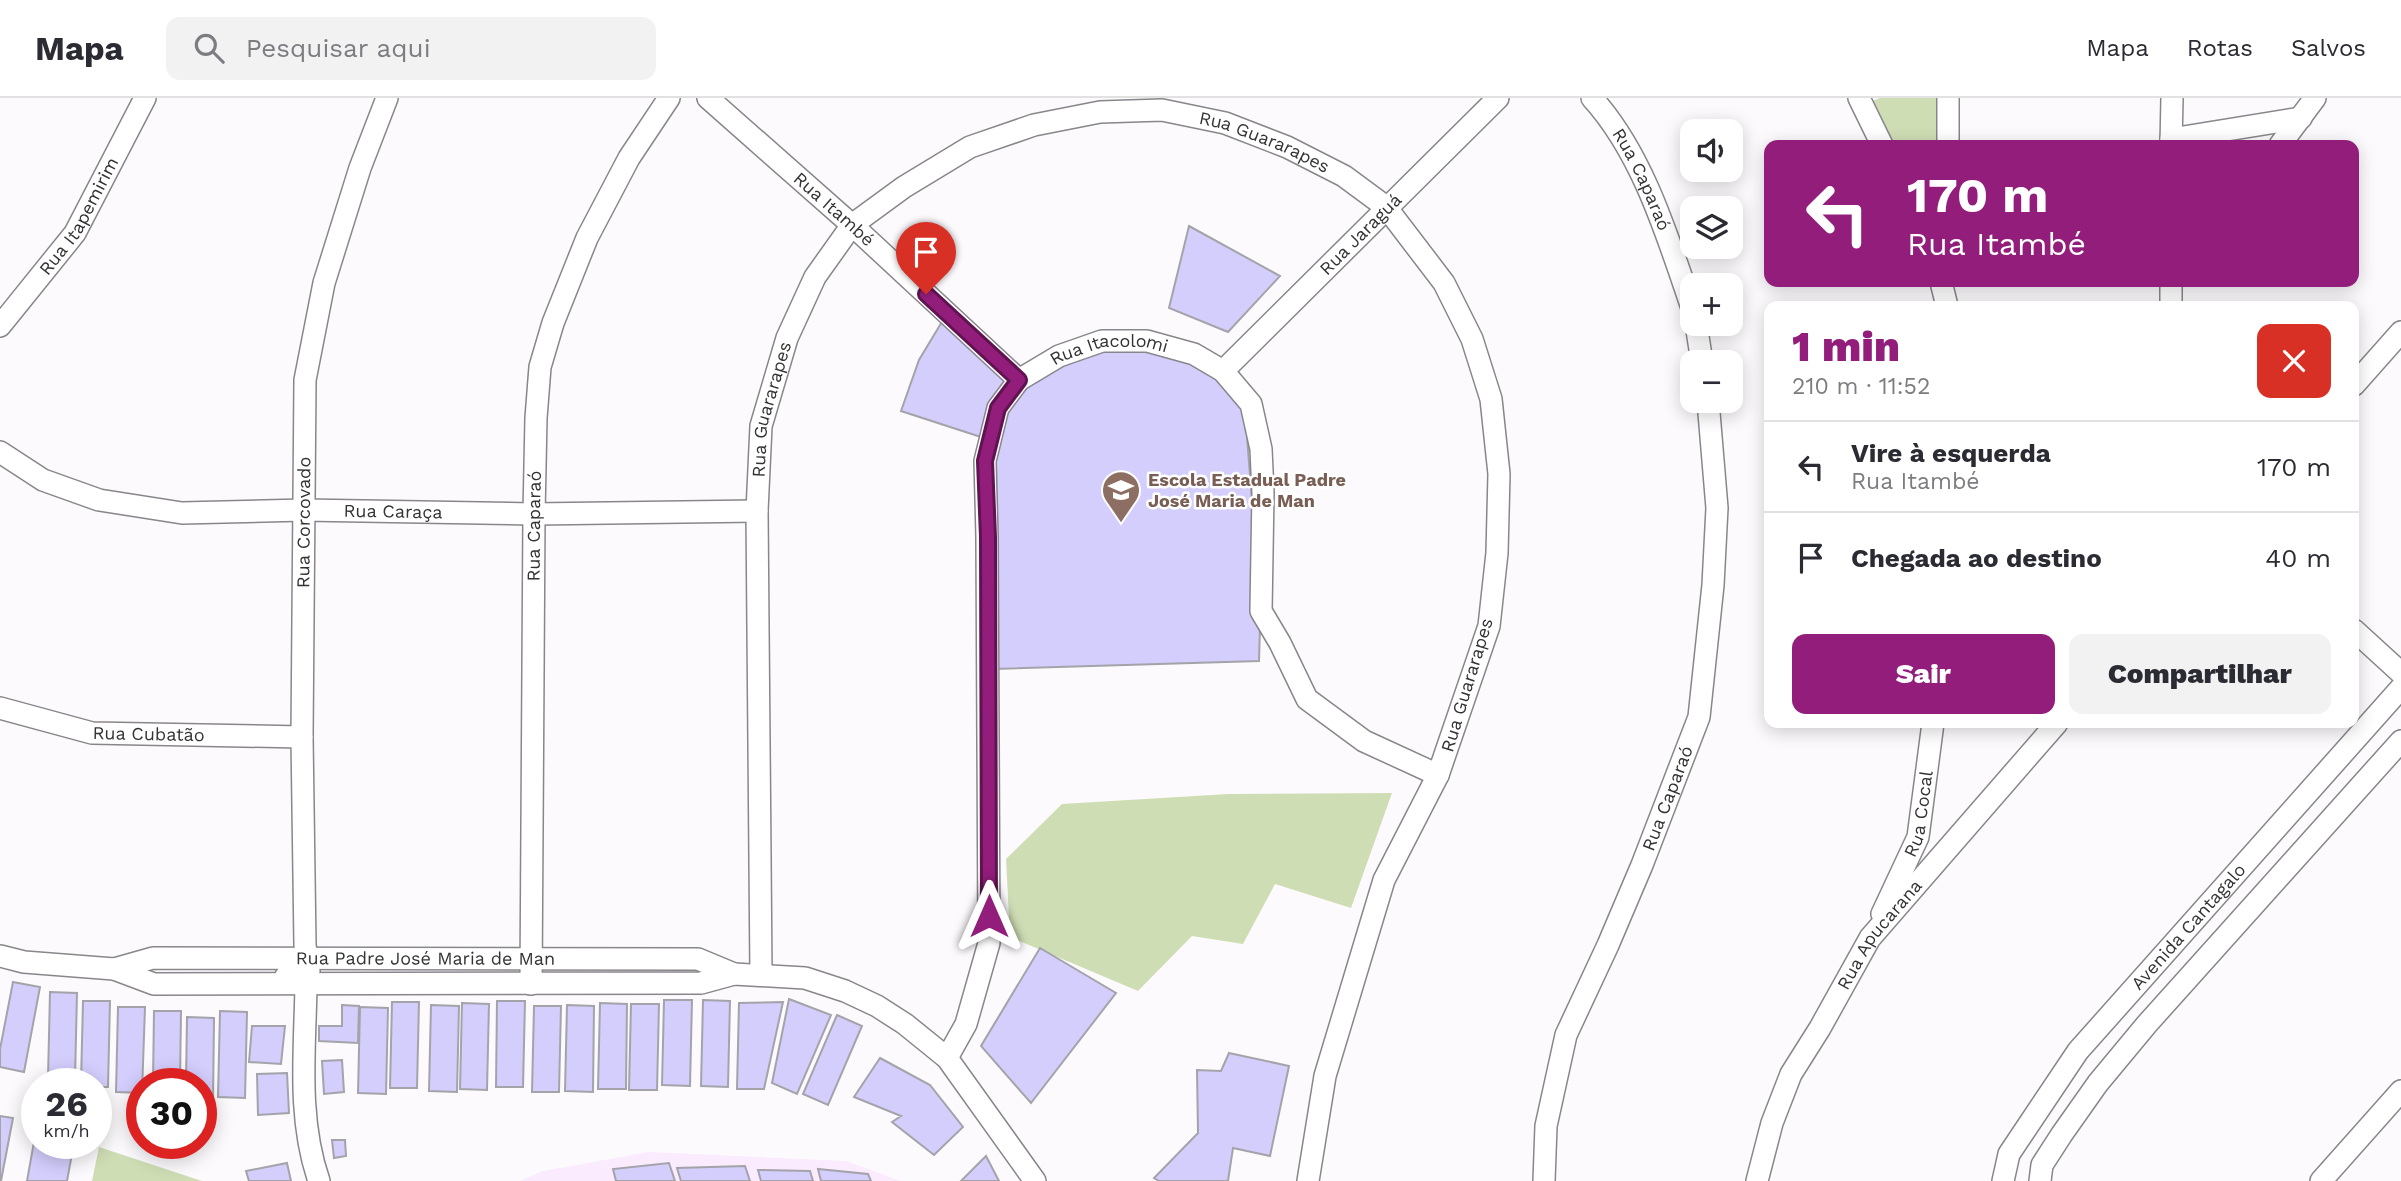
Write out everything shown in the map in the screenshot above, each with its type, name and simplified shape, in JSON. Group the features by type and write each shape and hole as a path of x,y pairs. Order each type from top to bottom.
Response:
{"street":[{"name":"Rua Itapemirim","path":"0,326 75,233 145,98"},
{"name":"Rua Corcovado","path":"306,958 302,737 305,380 321,295 360,168 387,98"},
{"name":"Rua Caparaó","path":"531,984 534,514 540,367 553,323 587,238 629,158 669,98"},
{"name":"Rua Itambé","path":"708,98 852,225 1019,380"},
{"name":"Rua Jaraguá","path":"1223,371 1497,98"},
{"name":"Rua Caparaó","path":"1592,98 1605,112 1640,172 1680,273"},
{"path":"1948,98 1948,140"},
{"path":"2171,140 2172,98"},
{"path":"2284,140 2315,98"},
{"path":"1862,99 1880,140"},
{"name":"Rua Guararapes","path":"761,975 757,511 761,426 784,348 815,277 852,225 904,187 970,147 1034,125 1100,112 1162,110 1225,123 1287,147 1344,176 1385,207 1444,283 1472,339 1491,399 1499,474 1497,553 1489,626 1438,775 1380,892 1325,1076 1308,1181"},
{"path":"2182,140 2301,118"},
{"path":"2359,379 2401,332"},
{"name":"Rua Itacolomi","path":"947,1058 966,1024 989,943 988,537 985,461 998,408 1019,380 1059,356 1102,341 1147,341 1194,354 1223,371 1251,404 1261,449 1261,611 1307,699 1364,741 1438,775"},
{"name":"Rua Caparaó","path":"1544,1181 1546,1126 1566,1035 1637,876 1699,717 1713,585 1717,508 1708,413"},
{"name":"Rua Caraça","path":"0,452 43,480 99,500 182,513 304,510 534,514 757,511"},
{"path":"2359,635 2401,673"},
{"name":"Avenida Cantagalo","path":"2003,1181 2009,1154 2078,1051 2401,688"},
{"name":"Rua Cubatão","path":"0,708 92,733 302,737"},
{"name":"Rua Cocal","path":"1870,938 1918,837 1932,728"},
{"name":"Rua Apucarana","path":"1758,1181 1772,1123 1791,1074 1870,938 2053,728"},
{"name":"Avenida Cantagalo","path":"2040,1181 2042,1164 2098,1083 2147,1024 2401,741"},
{"name":"Rua Padre José Maria de Man","path":"0,956 24,962 114,969 154,984 701,983 734,974 805,978 845,991 877,1006 905,1024 947,1058 1035,1181"},
{"name":"Rua Padre José Maria de Man","path":"114,969 153,958 698,959 734,974"},
{"path":"145,980 164,976 304,976 309,971 306,958"},
{"path":"306,985 304,1104 312,1161 319,1181"},
{"path":"2321,1181 2401,1091"}],"shaded area":[{"path":"649,1152 846,1161 901,1181 520,1181 543,1171"}],"green space":[{"path":"1880,98 1941,98 1941,140 1885,140 1867,103"},
{"path":"1392,793 1351,908 1275,884 1243,944 1192,936 1138,991 1010,937 1006,859 1062,804 1228,794"},
{"path":"112,1151 126,1156 126,1159 135,1159 202,1181 92,1181 97,1159 112,1159"}],"building":[{"path":"1189,226 1280,276 1228,332 1169,308"},
{"path":"943,320 1011,381 984,438 901,411 919,360"},
{"path":"1130,346 1211,364 1245,411 1254,526 1262,556 1259,661 994,669 985,468 998,408 1051,360"},
{"path":"1040,948 1116,993 1031,1103 981,1046"},
{"path":"13,982 40,987 25,1068 21,1068 21,1071 0,1067 0,1049"},
{"path":"50,992 77,993 75,1068 48,1068"},
{"path":"789,999 831,1015 797,1094 772,1083"},
{"path":"664,1000 692,1000 690,1086 662,1085"},
{"path":"703,1000 730,1001 728,1087 701,1086"},
{"path":"83,1001 110,1001 108,1068 81,1068"},
{"path":"497,1001 525,1001 523,1087 496,1087"},
{"path":"392,1002 419,1002 417,1088 390,1088"},
{"path":"783,1002 764,1089 737,1089 739,1003"},
{"path":"462,1003 489,1004 487,1090 460,1089"},
{"path":"600,1003 627,1004 626,1089 598,1089"},
{"path":"631,1004 659,1004 657,1090 629,1090"},
{"path":"342,1005 359,1006 358,1043 319,1041 319,1026 342,1026"},
{"path":"431,1005 459,1006 457,1092 429,1091"},
{"path":"567,1005 594,1006 593,1092 565,1091"},
{"path":"534,1006 561,1006 559,1092 532,1092"},
{"path":"118,1007 145,1007 143,1068 126,1068 126,1092 116,1092"},
{"path":"360,1007 388,1008 386,1094 358,1093"},
{"path":"154,1011 181,1011 180,1068 153,1068"},
{"path":"220,1011 247,1012 245,1098 218,1097"},
{"path":"837,1015 862,1026 828,1105 803,1094"},
{"path":"187,1017 214,1018 213,1068 186,1068"},
{"path":"252,1026 285,1026 281,1064 249,1062"},
{"path":"1229,1053 1289,1066 1270,1156 1233,1148 1228,1181 1159,1181 1154,1178 1198,1133 1197,1070 1221,1071"},
{"path":"880,1058 930,1085 963,1127 934,1155 892,1122 901,1116 854,1097"},
{"path":"342,1060 344,1092 324,1094 322,1061"},
{"path":"287,1073 289,1113 258,1115 257,1074"},
{"path":"0,1116 13,1118 1,1181 0,1181"},
{"path":"332,1140 345,1140 346,1156 334,1158"},
{"path":"986,1156 999,1181 961,1181"},
{"path":"31,1159 71,1159 67,1181 27,1181"},
{"path":"287,1163 291,1181 249,1181 246,1171"},
{"path":"669,1163 675,1181 616,1181 613,1169"},
{"path":"745,1166 750,1181 681,1181 677,1168"},
{"path":"818,1169 868,1174 871,1181 821,1181"},
{"path":"758,1170 810,1171 813,1181 761,1181"}],"place":[{"name":"Escola Estadual Padre José Maria de Man","path":"1121,524"}],"route":[{"path":"926,294 1019,380 998,408 985,461 988,537 989,916"}]}
